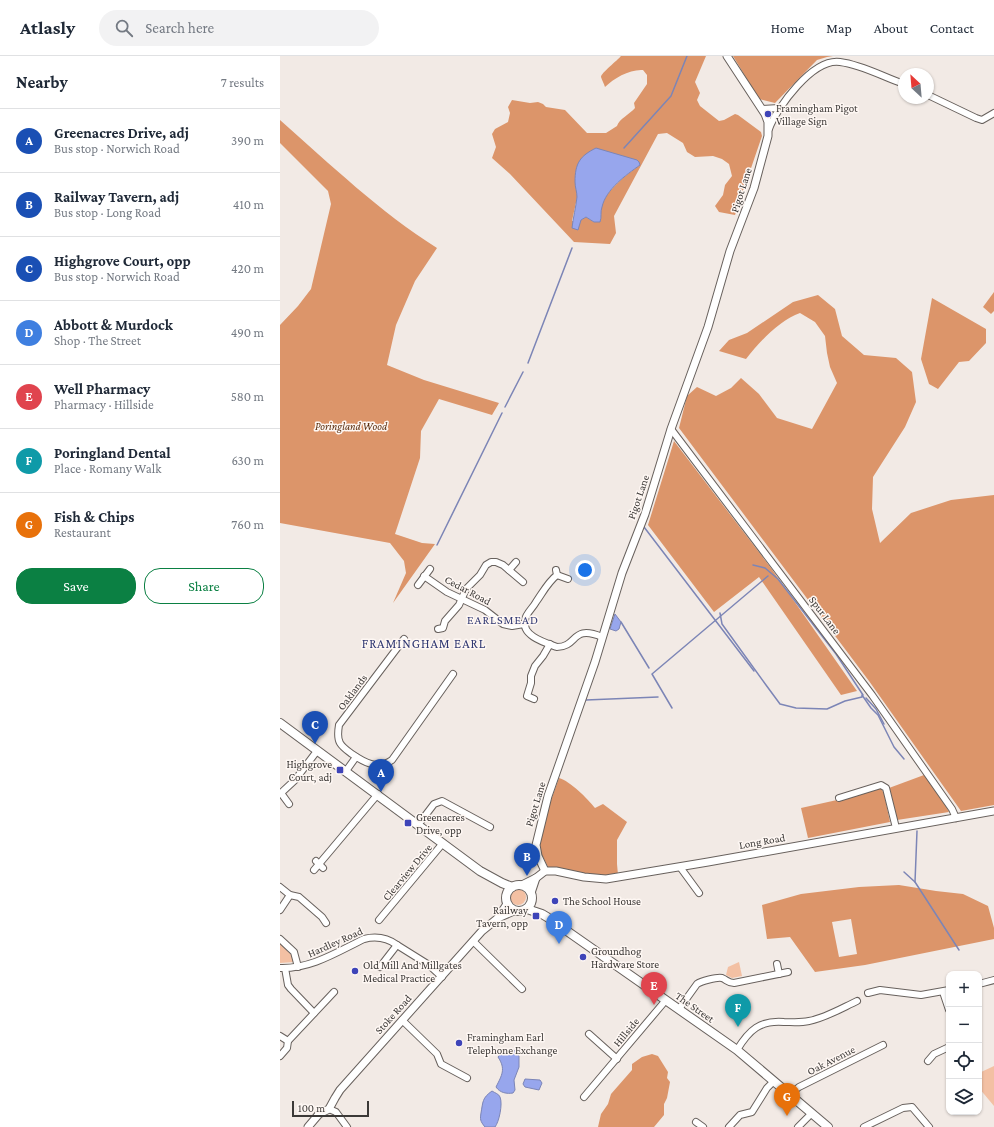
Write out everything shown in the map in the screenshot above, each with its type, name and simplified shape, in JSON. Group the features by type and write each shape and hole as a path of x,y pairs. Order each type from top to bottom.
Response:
{"main road":[{"path":"280,723 488,876 512,887"},
{"path":"488,876 502,890 506,901 514,911"},
{"path":"506,901 508,890 512,887 522,885"},
{"name":"The Street","path":"522,885 526,887 542,914"},
{"path":"527,909 532,897"},
{"name":"The Street","path":"514,911 527,909 542,914 737,1050 828,1127"}],"street":[{"path":"727,56 753,98 762,109 768,122 769,129"},
{"path":"769,129 779,108 798,86 813,72 827,63 838,62 866,68 898,81"},
{"path":"934,97 982,120 994,113"},
{"path":"762,109 779,108"},
{"name":"Pigot Lane","path":"545,871 538,856 536,844 548,796 602,638 622,573 657,477 671,429 708,327 730,251 754,188 769,129"},
{"name":"Spur Lane","path":"671,429 872,695 952,809 956,818"},
{"path":"442,629 445,620 459,605 466,589 480,575 486,565 491,562 496,562 509,570 523,582"},
{"path":"509,570 516,562"},
{"path":"418,585 430,569"},
{"path":"568,579 557,573 529,611 524,621 526,629 535,638 561,647 584,632 592,633 602,638"},
{"name":"Cedar Road","path":"424,576 461,599 486,610 503,624 512,626 524,624"},
{"name":"Oaklands","path":"404,640 339,725 338,733 341,744 356,757 373,765 387,764 392,760 453,674"},
{"path":"534,699 524,695 531,683 531,676 535,666 550,644"},
{"path":"289,804 280,792 295,780 317,751"},
{"path":"346,771 356,757"},
{"path":"839,798 881,785 886,788 896,828"},
{"path":"314,870 378,794"},
{"path":"418,824 434,804 442,801 490,827"},
{"name":"Long Road","path":"545,871 556,871 584,877 606,879 994,811"},
{"path":"483,822 486,816"},
{"name":"Clearview Drive","path":"379,920 443,844"},
{"path":"680,867 699,893"},
{"path":"522,885 536,878 545,871"},
{"path":"532,897 536,878"},
{"path":"280,887 290,895 299,897 322,917 326,923"},
{"path":"280,910 290,895"},
{"name":"Stoke Road","path":"498,918 506,901"},
{"name":"Stoke Road","path":"308,1127 319,1114 329,1109 340,1090 442,977 473,940 498,918 514,911"},
{"name":"Hardley Road","path":"282,968 298,967 315,963 364,939 379,937 397,945 429,965 442,977"},
{"path":"280,939 296,955 298,967"},
{"path":"473,940 522,989"},
{"path":"380,967 397,945"},
{"path":"777,964 779,974"},
{"path":"282,968 290,989 314,1013"},
{"path":"679,1009 697,984 701,982 723,978 730,983 788,972"},
{"path":"982,983 994,980"},
{"path":"868,993 880,990 921,995 946,991"},
{"path":"280,1056 287,1048 288,1041 334,992"},
{"name":"Hillside","path":"584,1097 666,1000"},
{"path":"737,1050 746,1037 765,1023 806,1022 857,1001"},
{"path":"402,1020 437,1054 441,1064 467,1078"},
{"name":"Hillside","path":"589,1034 617,1059"},
{"path":"280,1036 288,1041"},
{"name":"Oak Avenue","path":"789,1094 799,1087 883,1045"},
{"path":"928,1061 934,1054 946,1048"},
{"path":"729,1127 740,1115 752,1112 767,1088 774,1081"},
{"path":"864,1127 903,1108 912,1107 929,1127"},
{"path":"329,1109 336,1112 346,1127"},
{"path":"798,1127 811,1114"},
{"path":"696,1122 704,1127"}],"shaded area":[{"path":"518,889 524,891 526,897 524,903 518,905 512,903 510,897 512,891"},
{"path":"280,942 288,948 295,960 294,962 280,963"},
{"path":"739,962 742,976 732,978 726,975 728,967"},
{"path":"994,1066 994,1106 982,1092 982,1072"}],"green space":[{"path":"621,56 706,56 695,82 700,93 697,100 700,106 719,121 735,114 738,115 761,132 762,136 735,215 719,212 715,206 723,195 725,185 732,176 729,164 722,159 713,156 695,157 687,152 683,143 667,133 658,134 614,216 616,233 610,244 574,242 510,174 492,158 496,147 492,134 495,129 508,122 510,113 508,107 512,100 530,103 538,102 546,107 565,110 587,133 606,133 617,126 620,121 635,108 634,103 647,84 647,75 643,70 638,70 622,75 605,87 601,77 602,75","holes":["640,165 623,178 611,190 603,202 601,208 601,218 594,222 586,217 581,220 572,221 577,198"]},
{"path":"733,56 833,56 817,60 775,103 759,99"},
{"name":"Poringland Wood","path":"280,120 376,204 437,248 415,281 396,325 387,365 424,380 499,403 492,415 439,399 421,431 420,458 395,534 422,543 435,544 393,603 406,573 404,561 390,543 280,523 280,325 298,306 311,289 331,204 328,191 280,143"},
{"path":"994,292 994,311 991,314 983,307"},
{"path":"818,295 835,309 842,336 864,355 896,358 912,372 916,402 905,427 873,477 872,509 880,543 911,513 951,500 994,495 994,805 961,811 869,681 679,428 687,396 697,387 716,396 731,388 741,378 759,394 777,418 812,429 837,383 830,367 825,336 815,322 800,313 792,316 770,332 746,359 719,351 729,340 747,333 793,302"},
{"path":"932,298 986,329 986,343 969,361 959,362 938,389 929,384 921,359"},
{"path":"674,441 771,568 857,691 841,695 759,577 714,612 648,525"},
{"path":"924,775 949,812 897,820 889,788"},
{"path":"559,778 573,786 595,808 603,804 627,822 617,840 618,875 595,876 549,869 539,849 540,831"},
{"path":"881,789 884,793 890,822 808,838 801,808"},
{"path":"899,885 963,894 988,906 994,928 994,939 865,965 815,972 790,937 767,939 762,905 801,894 859,887","holes":["851,919 857,954 839,957 832,922"]},
{"path":"652,1054 658,1056 668,1072 667,1078 670,1082 667,1098 664,1104 664,1115 654,1127 598,1127 601,1114 608,1104 611,1094 632,1070 632,1064 642,1057"}],"water":[{"path":"596,148 637,160 640,165 612,188 604,200 601,209 600,222 594,222 586,217 581,220 578,230 572,228 577,197 575,175 577,165 582,157"},
{"path":"615,614 621,622 619,629 616,631 610,629"},
{"path":"504,1050 514,1050 519,1056 519,1067 514,1080 515,1090 513,1093 504,1093 496,1087 502,1072 502,1065 498,1057"},
{"path":"525,1079 540,1080 542,1083 539,1090 525,1087 523,1084"},
{"path":"492,1091 500,1097 500,1113 495,1127 485,1127 481,1122 482,1106 485,1098"}],"waterway":[{"path":"624,148 671,96 687,56"},
{"path":"528,363 572,248"},
{"path":"505,407 523,372"},
{"path":"437,545 502,413"},
{"path":"644,527 754,671"},
{"path":"753,565 765,568 778,579 836,654 863,695"},
{"path":"672,708 652,674 768,576"},
{"path":"720,613 722,624 780,704 796,708 827,709 845,701 862,697 862,695 878,715 894,747 904,759"},
{"path":"621,622 649,668"},
{"path":"586,700 658,697"},
{"path":"866,698 876,709 884,724"},
{"path":"915,882 917,831"},
{"path":"904,872 915,882 959,950"}],"place":[{"name":"Framingham Pigot Village Sign","path":"768,114"},
{"name":"Highgrove Court, opp","path":"315,744"},
{"name":"Highgrove Court, adj","path":"340,770"},
{"name":"Greenacres Drive, adj","path":"381,792"},
{"name":"Greenacres Drive, opp","path":"408,823"},
{"name":"Railway Tavern, adj","path":"527,876"},
{"name":"The School House","path":"555,901"},
{"name":"Railway Tavern, opp","path":"536,916"},
{"name":"Abbott & Murdock","path":"559,944"},
{"name":"Groundhog Hardware Store","path":"583,957"},
{"name":"Old Mill And Millgates Medical Practice","path":"355,971"},
{"name":"Well Pharmacy","path":"654,1005"},
{"name":"Poringland Dental","path":"738,1027"},
{"name":"Framingham Earl Telephone Exchange","path":"459,1043"},
{"name":"Fish & Chips","path":"787,1116"}],"district":[{"name":"EARLSMEAD","path":"503,620"},
{"name":"FRAMINGHAM EARL","path":"424,643"}]}
